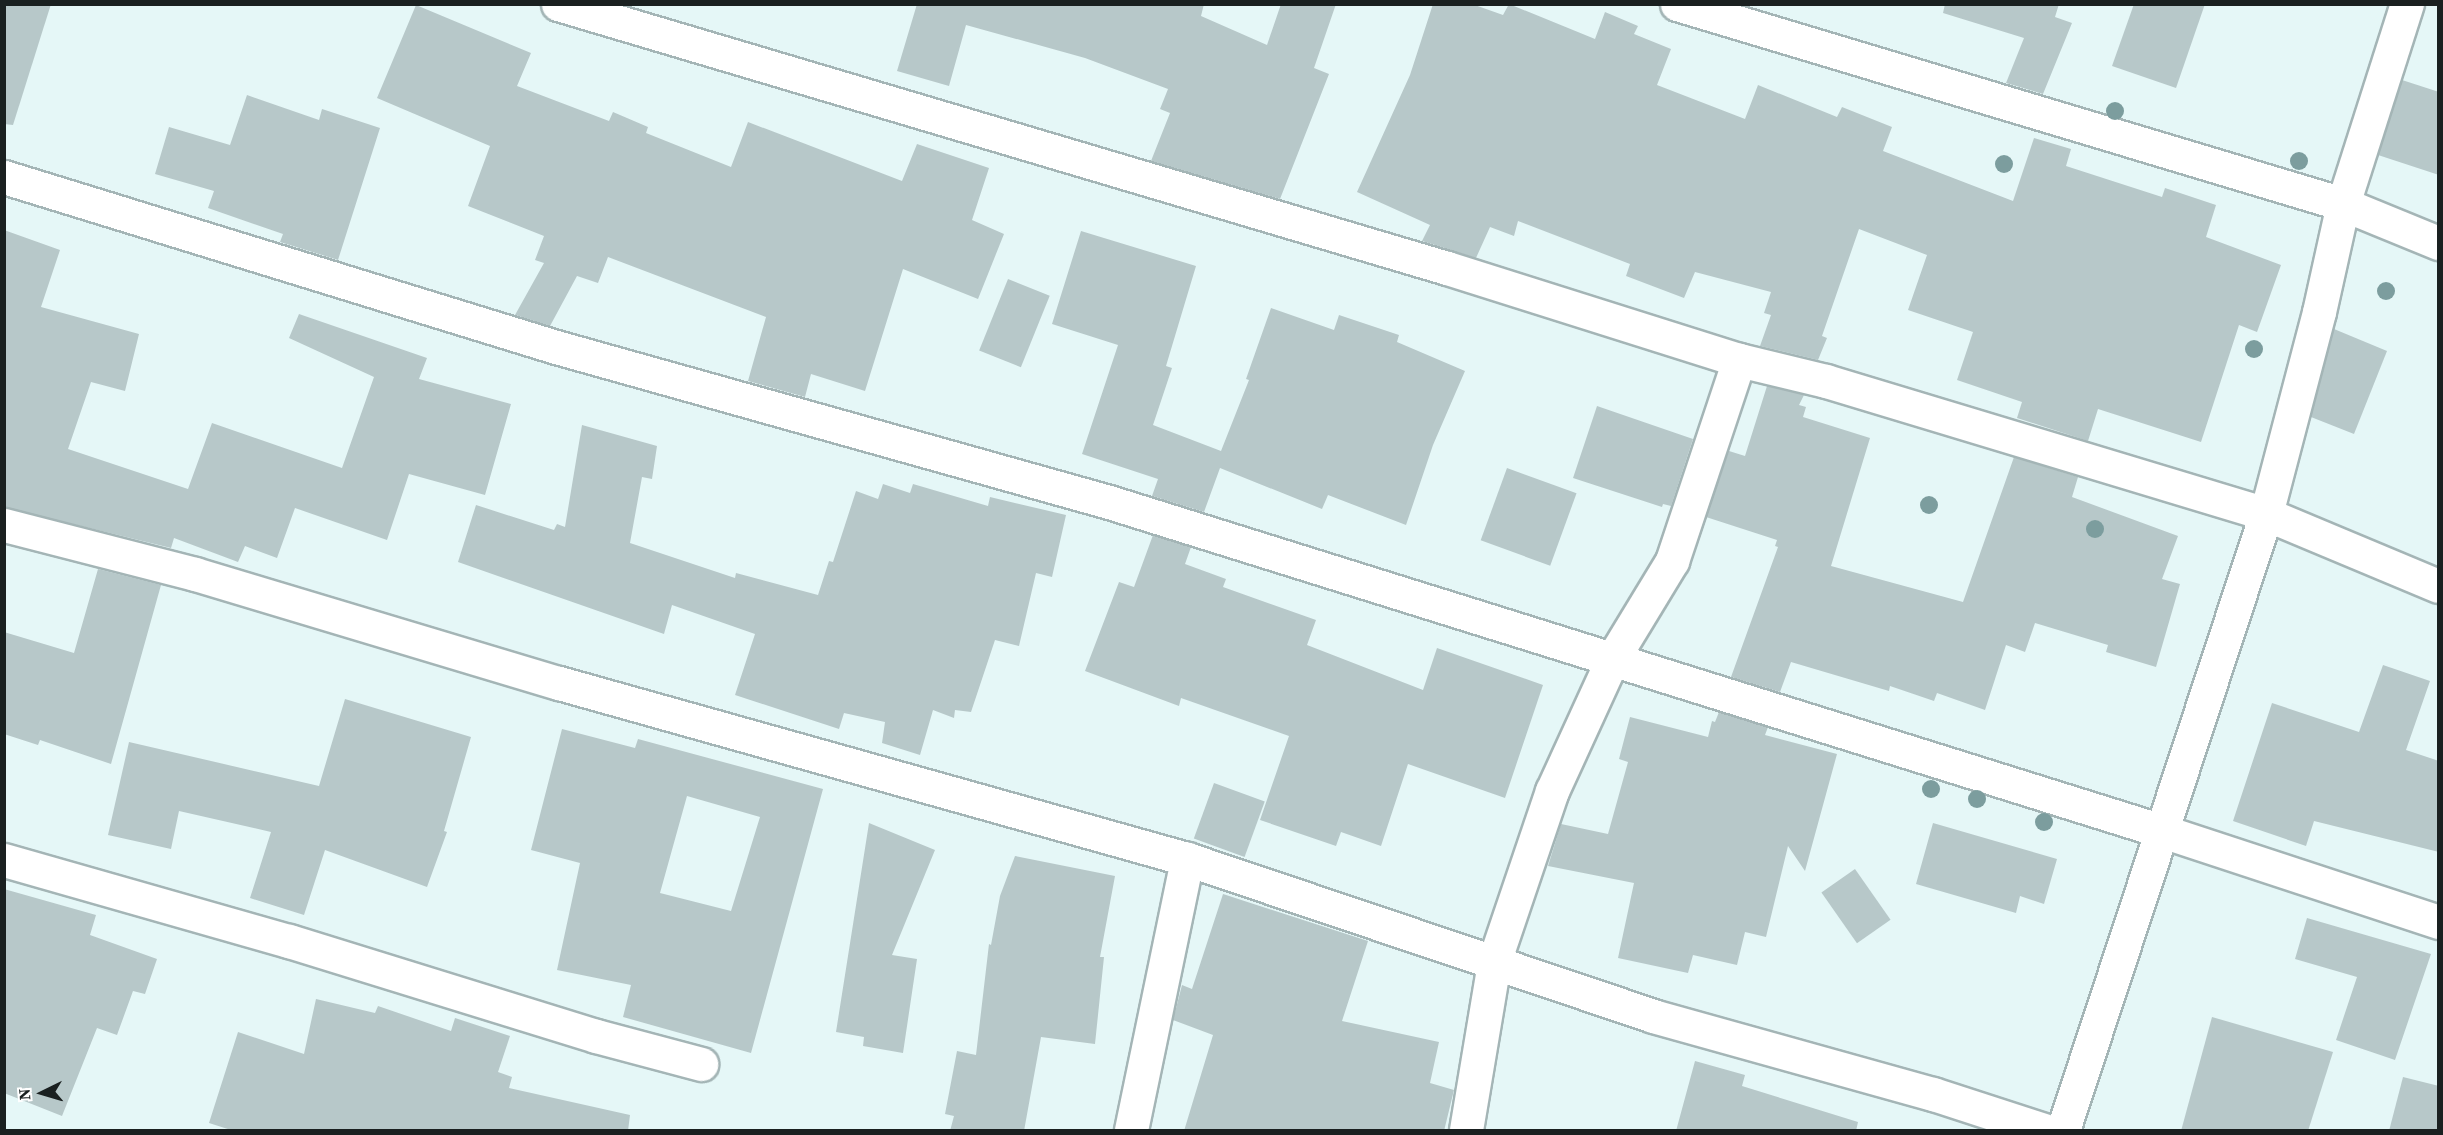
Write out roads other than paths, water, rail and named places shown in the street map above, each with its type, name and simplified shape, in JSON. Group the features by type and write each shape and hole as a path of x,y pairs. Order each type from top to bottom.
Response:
{"street":[{"path":"558,4 1447,268 1739,360 1826,381 2266,514 2439,586"},
{"path":"1677,4 2343,204 2439,243"},
{"path":"2063,1131 2159,831 2266,514 2319,312 2343,204 2406,4"},
{"path":"4,177 556,347 1109,502 1612,658 2439,922"},
{"path":"1466,1131 1494,962 1552,791 1612,658 1672,561 1739,360"},
{"path":"4,525 195,574 571,686 1187,860 1653,1016 1933,1094 2044,1131"},
{"path":"4,860 289,941 596,1036 701,1064"},
{"path":"1131,1131 1187,860"}]}
